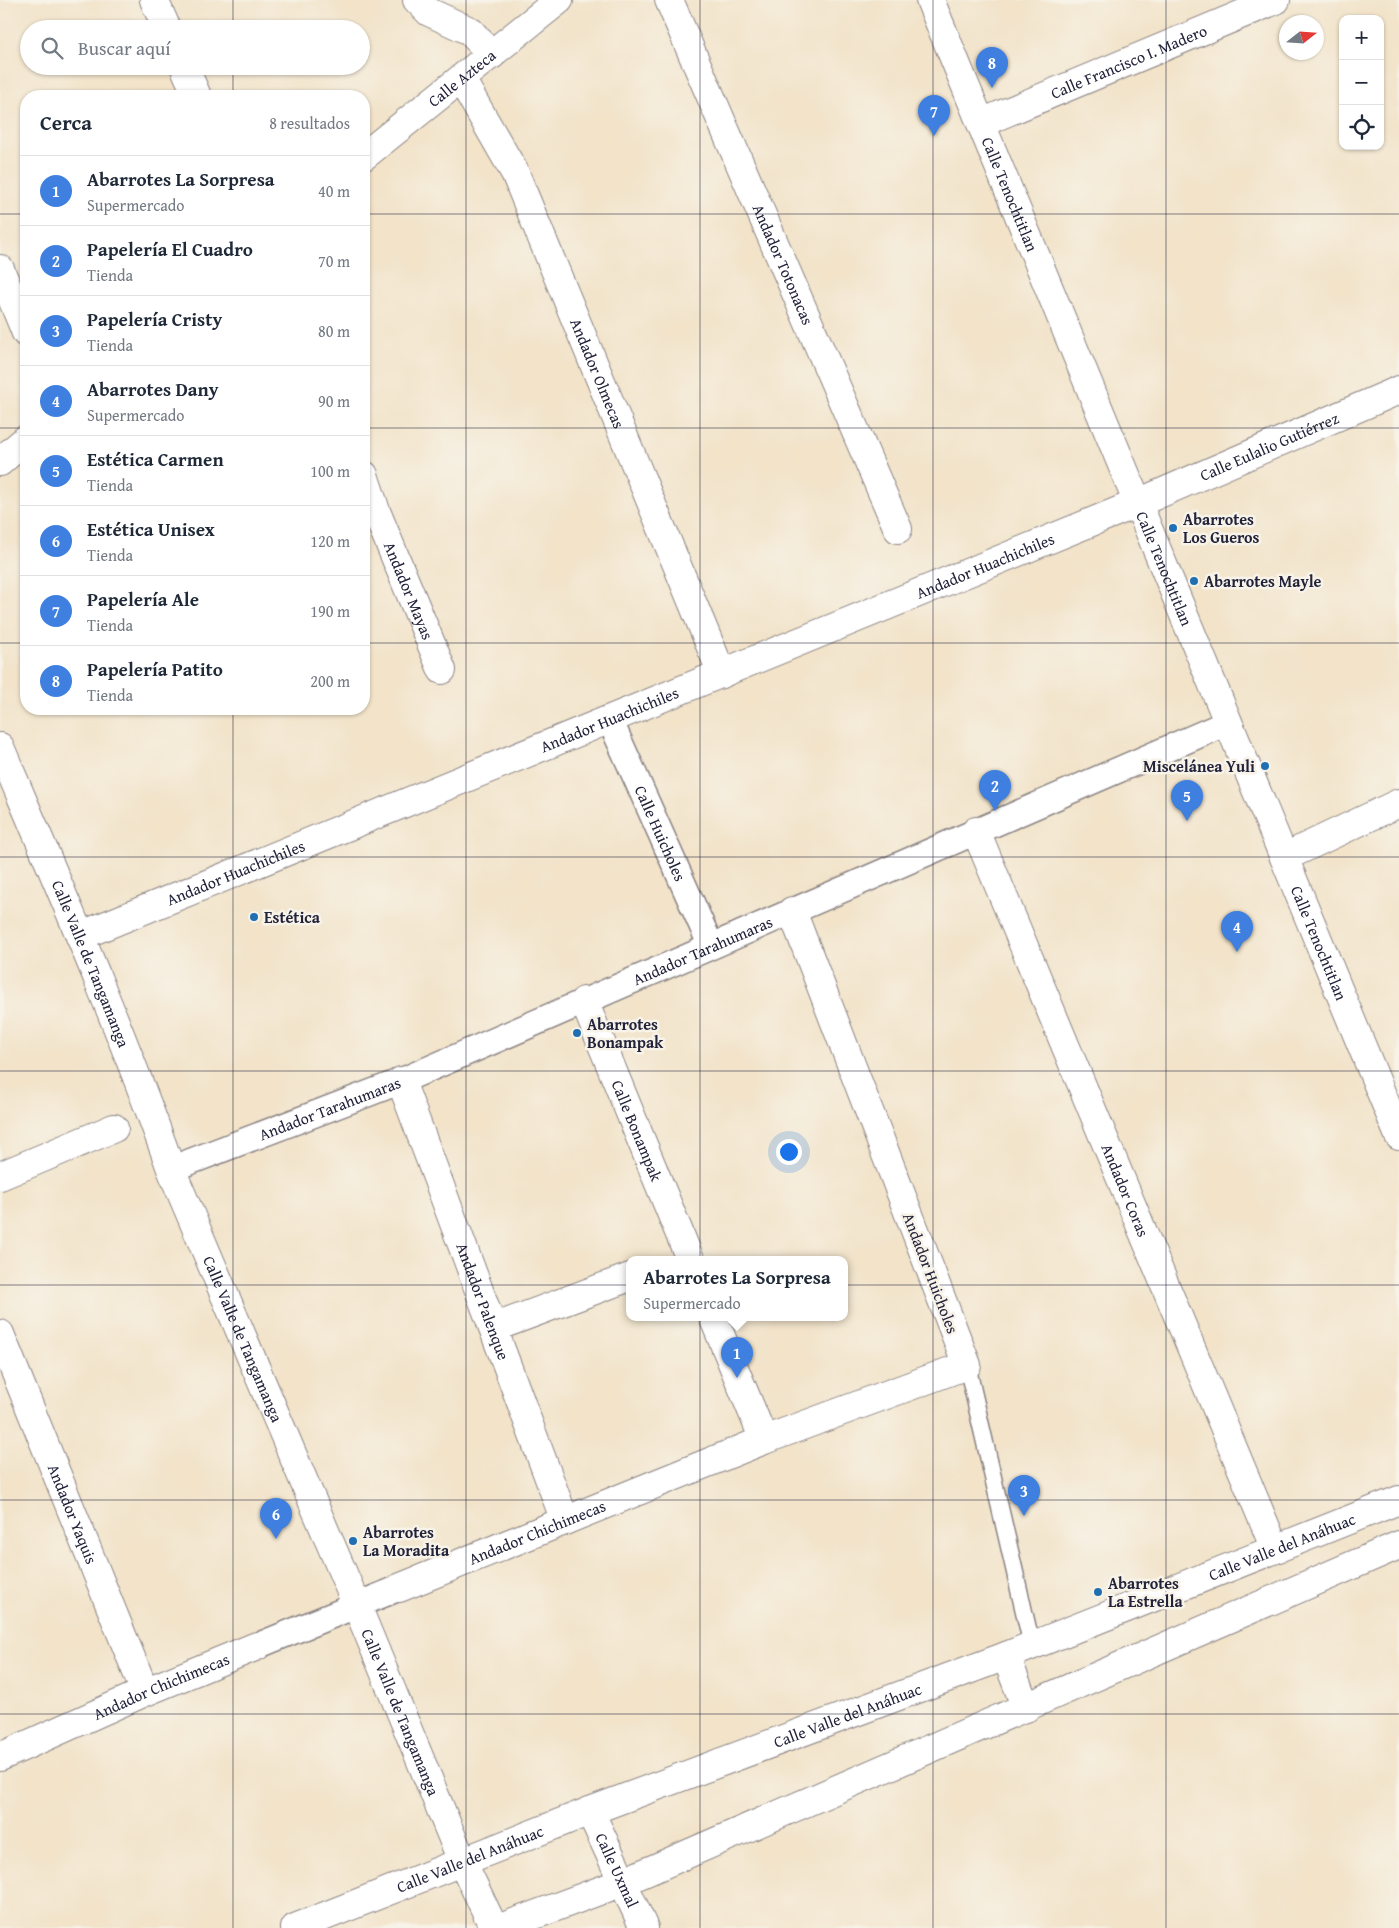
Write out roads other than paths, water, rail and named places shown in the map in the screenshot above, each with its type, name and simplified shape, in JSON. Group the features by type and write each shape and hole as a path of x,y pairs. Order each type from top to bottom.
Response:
{"street":[{"path":"154,0 163,20"},
{"path":"418,0 429,12 470,31 492,55"},
{"name":"Calle Azteca","path":"370,151 559,0"},
{"name":"Andador Totonacas","path":"669,0 898,529"},
{"name":"Calle Tenochtitlan","path":"930,0 1399,1136"},
{"name":"Calle Francisco I. Madero","path":"981,123 1276,0"},
{"path":"188,75 194,90"},
{"name":"Andador Olmecas","path":"461,80 515,173 722,674"},
{"path":"0,269 20,318"},
{"name":"Calle Eulalio Gutiérrez","path":"1138,503 1399,390"},
{"path":"0,462 20,444"},
{"name":"Andador Huachichiles","path":"80,936 474,773 610,720 1138,503"},
{"name":"Andador Mayas","path":"370,513 442,670"},
{"name":"Calle Huicholes","path":"610,720 711,946"},
{"name":"Andador Tarahumaras","path":"172,1169 401,1081 1229,722"},
{"name":"Calle Valle de Tangamanga","path":"0,746 80,936 172,1169 462,1861 494,1928"},
{"path":"1285,857 1399,803"},
{"name":"Andador Coras","path":"976,831 1275,1549"},
{"name":"Andador Huicholes","path":"792,911 967,1365"},
{"name":"Calle Bonampak","path":"584,1001 684,1256"},
{"name":"Andador Palenque","path":"401,1081 565,1521"},
{"path":"0,1176 114,1128"},
{"path":"492,1328 626,1278"},
{"path":"715,1321 764,1440"},
{"name":"Andador Yaquis","path":"0,1334 145,1692"},
{"name":"Andador Chichimecas","path":"0,1757 145,1692 764,1440 967,1365"},
{"name":"Calle Valle del Anáhuac","path":"295,1928 590,1811 1032,1646 1399,1500"},
{"path":"500,1928 623,1882 1399,1545"},
{"path":"1006,1656 1026,1708"},
{"name":"Calle Uxmal","path":"590,1811 644,1928"}],"lane":[{"name":"Andador Huicholes","path":"967,1365 1032,1646"}],"place":[{"name":"Papelería Patito","path":"992,88"},
{"name":"Papelería Ale","path":"934,136"},
{"name":"Abarrotes Los Gueros","path":"1173,528"},
{"name":"Abarrotes Mayle","path":"1194,581"},
{"name":"Miscelánea Yuli","path":"1265,766"},
{"name":"Papelería El Cuadro","path":"995,811"},
{"name":"Estética Carmen","path":"1187,821"},
{"name":"Estética","path":"254,917"},
{"name":"Abarrotes Dany","path":"1237,952"},
{"name":"Abarrotes Bonampak","path":"577,1033"},
{"name":"Abarrotes La Sorpresa","path":"737,1378"},
{"name":"Papelería Cristy","path":"1024,1516"},
{"name":"Estética Unisex","path":"276,1539"},
{"name":"Abarrotes La Moradita","path":"353,1541"},
{"name":"Abarrotes La Estrella","path":"1098,1592"}]}
